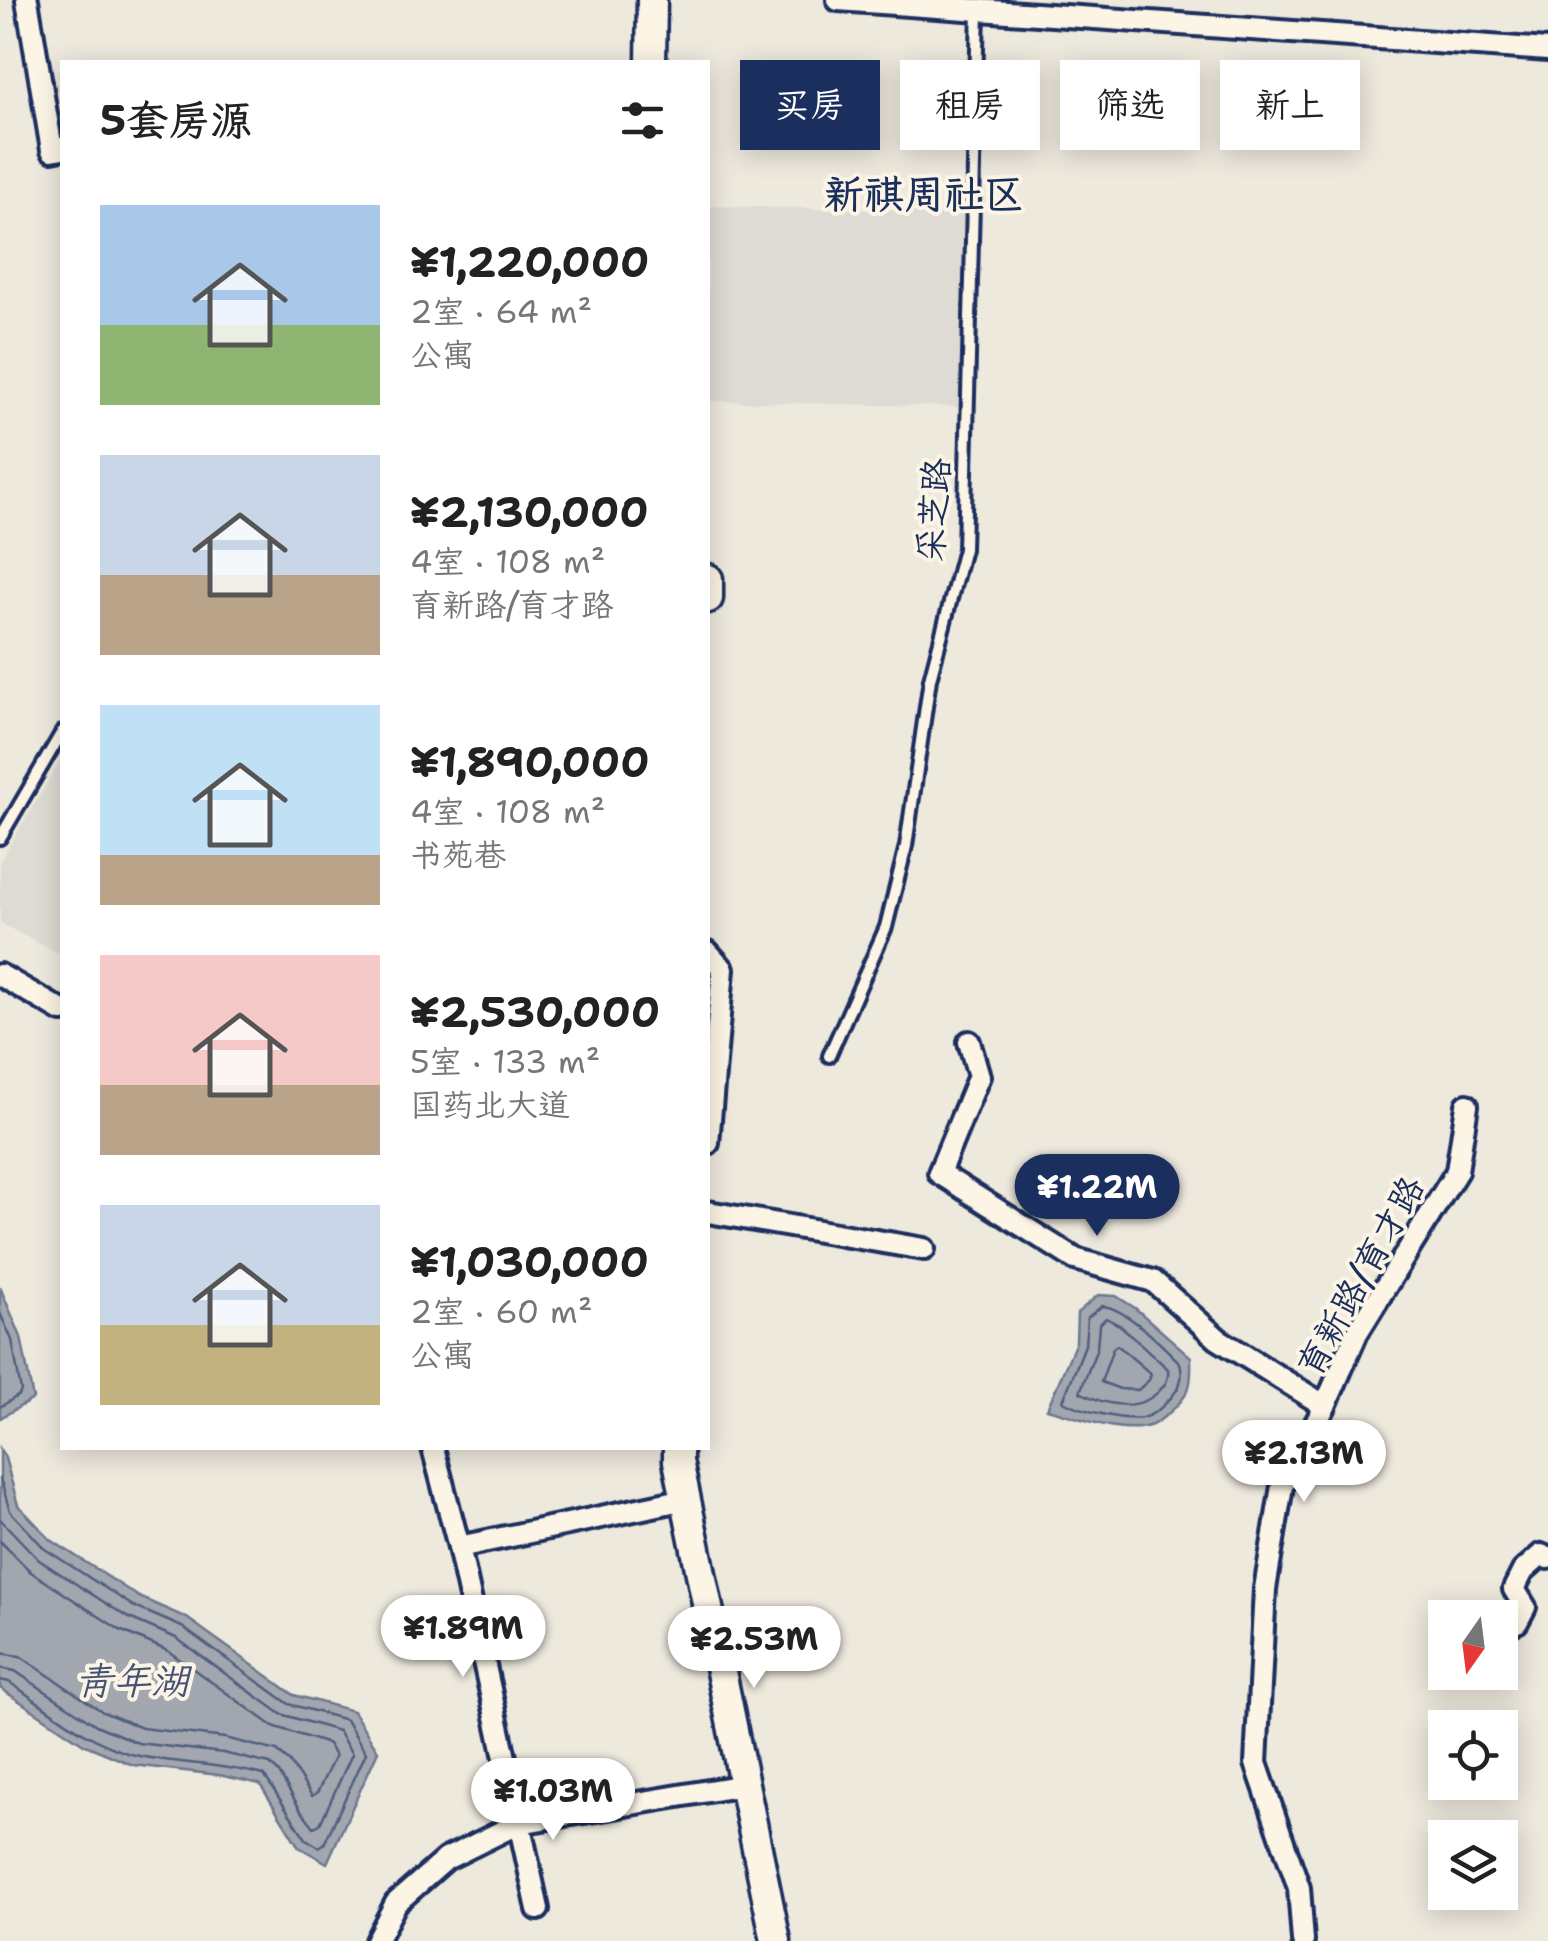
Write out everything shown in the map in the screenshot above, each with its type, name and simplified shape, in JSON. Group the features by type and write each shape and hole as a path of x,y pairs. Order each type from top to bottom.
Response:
{"main road":[{"path":"651,60 652,0"},
{"path":"678,1450 776,1941"}],"street":[{"path":"27,0 57,149"},
{"path":"838,0 1548,50"},
{"path":"710,954 723,969 710,1120"},
{"path":"0,975 60,1010"},
{"path":"969,1042 979,1076 938,1173 1075,1258 1154,1282 1218,1339 1324,1406"},
{"name":"育新路/育才路","path":"1303,1941 1299,1888 1256,1763 1264,1589 1282,1486 1357,1332 1457,1171 1467,1105"},
{"path":"710,1212 924,1249"},
{"path":"434,1450 459,1547 538,1909"},
{"path":"459,1547 686,1499"},
{"path":"1518,1620 1525,1607 1514,1589 1523,1571 1541,1555 1548,1558"},
{"path":"376,1941 396,1904 446,1860 519,1823 744,1785"}],"lane":[{"name":"采芝路","path":"829,1056 886,927 906,846 930,679 964,549 978,10"},
{"path":"0,838 60,735"}],"shaded area":[{"path":"710,206 972,212 968,407 710,401"},
{"path":"60,761 60,954 0,923 0,861"}],"water":[{"path":"0,1287 21,1337 33,1399 0,1418"},
{"path":"1098,1295 1116,1296 1135,1308 1191,1357 1186,1394 1152,1425 1125,1428 1047,1409 1076,1342 1077,1313"},
{"name":"青年湖","path":"0,1449 18,1505 51,1540 139,1597 187,1618 294,1695 353,1711 378,1751 327,1863 299,1847 260,1784 133,1765 85,1745 0,1688"}],"district":[{"name":"新祺周社区","path":"924,194"}]}
